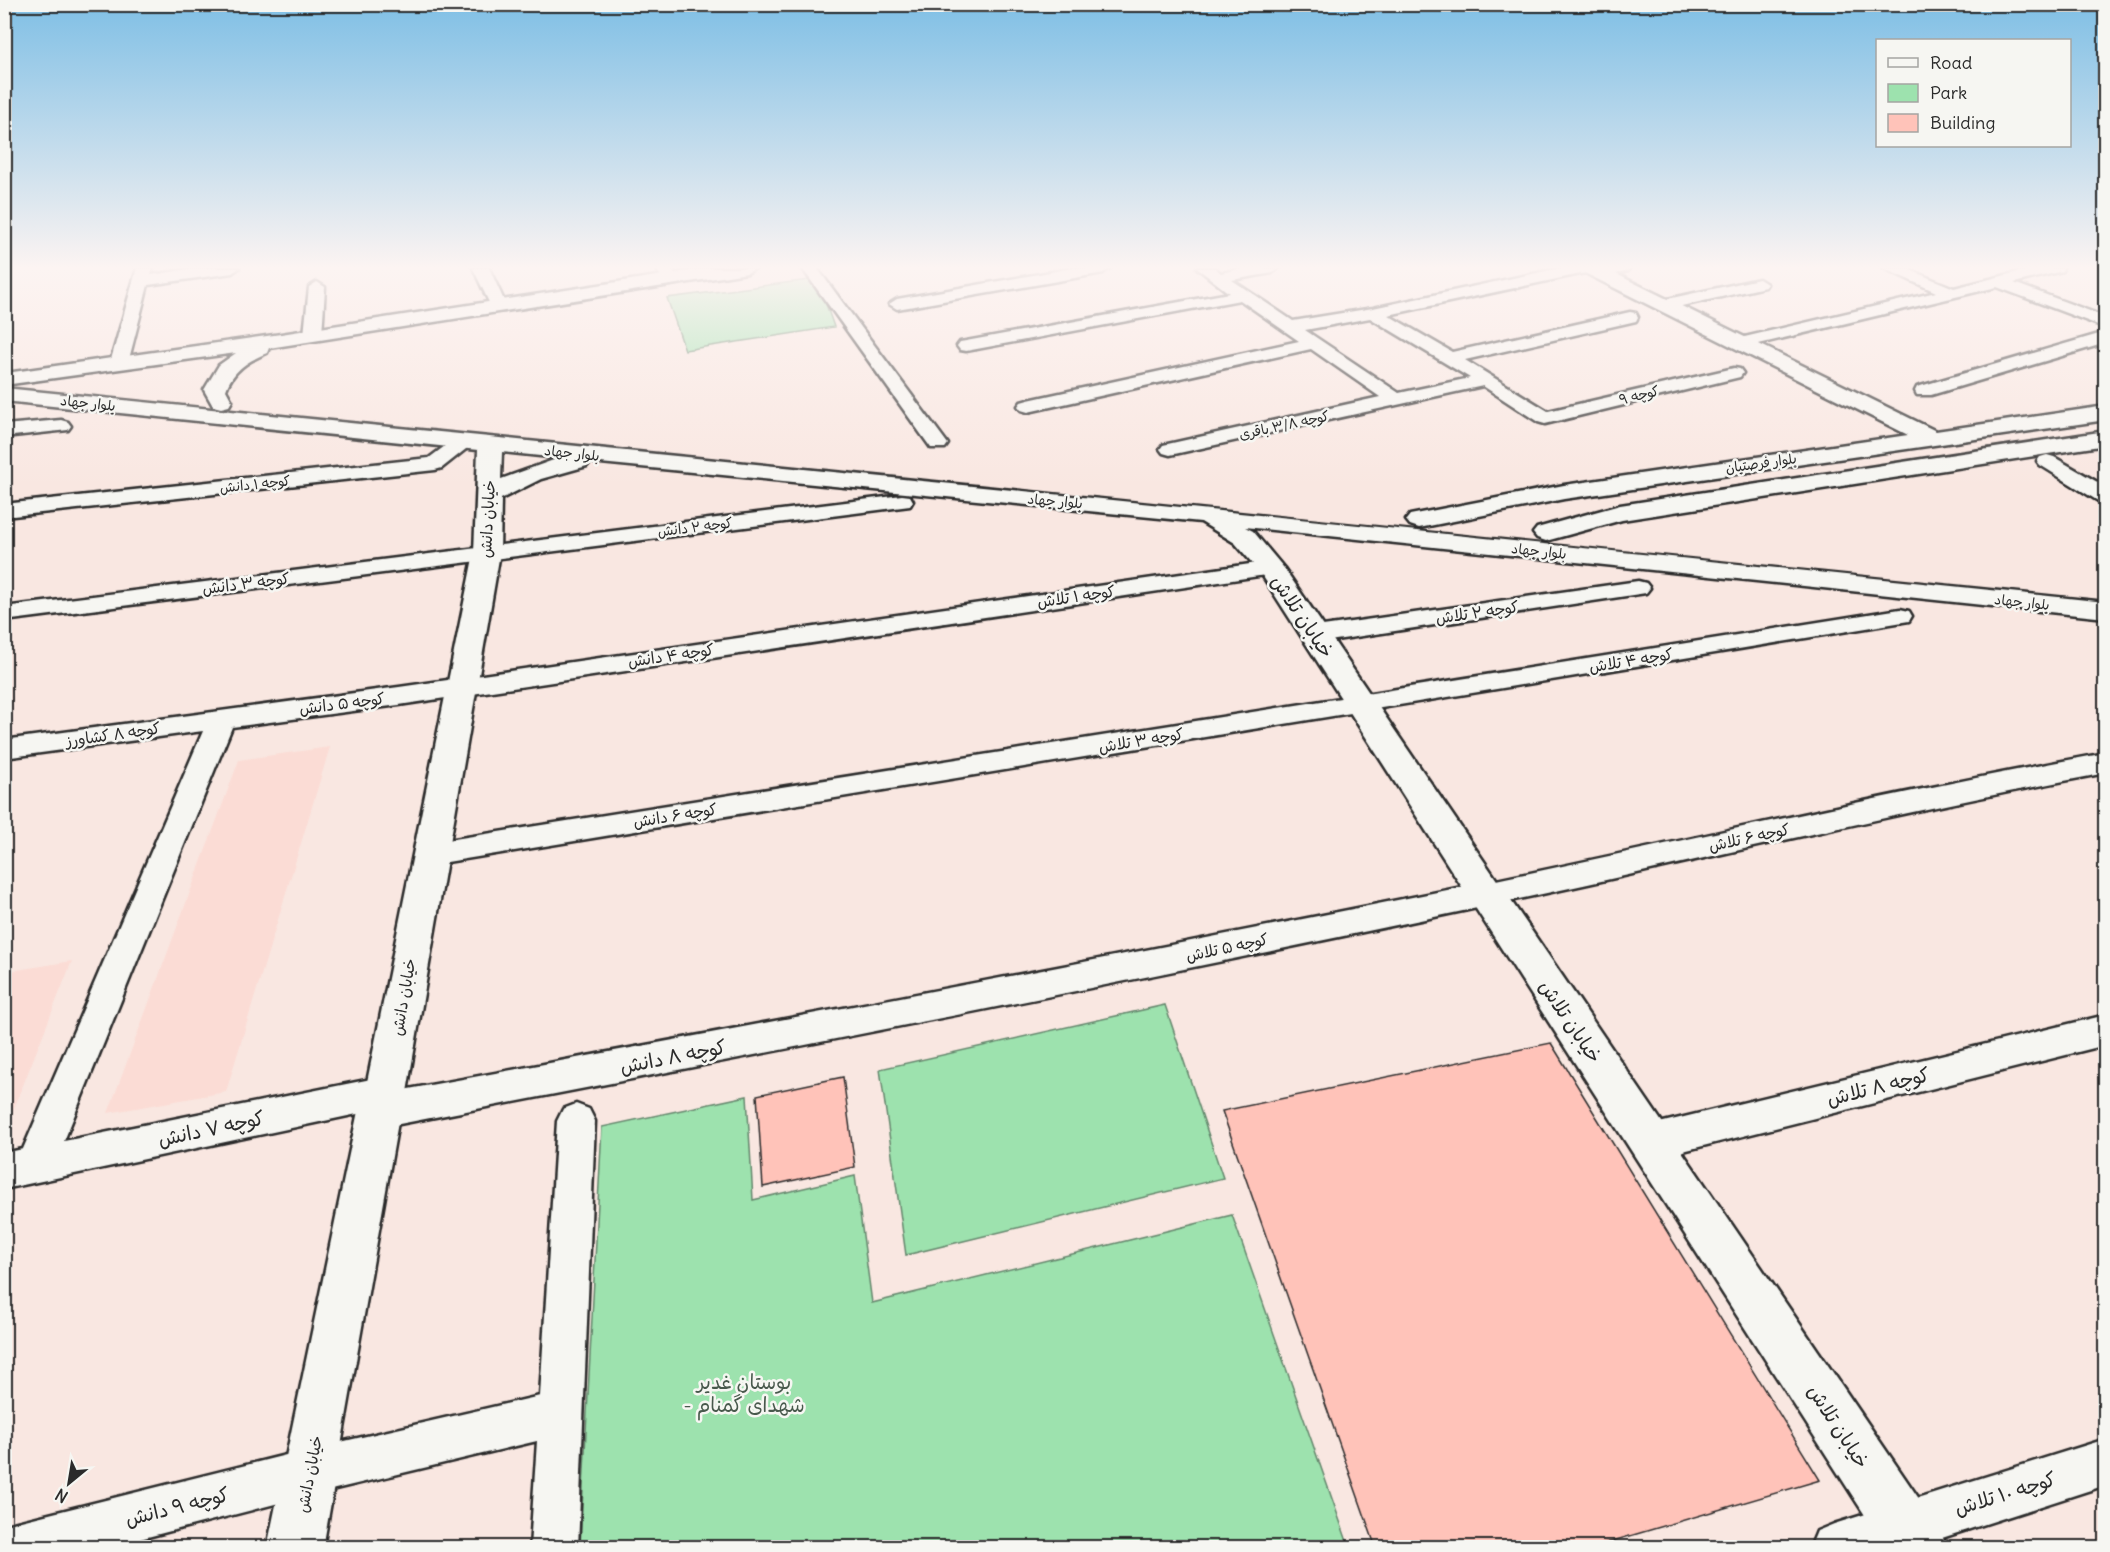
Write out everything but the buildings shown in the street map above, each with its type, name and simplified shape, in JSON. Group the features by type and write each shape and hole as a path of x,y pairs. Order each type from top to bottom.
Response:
{"street":[{"path":"119,363 125,340"},
{"path":"5,384 119,363 278,340"},
{"path":"221,401 215,390 219,377 239,359 280,340"},
{"path":"862,340 938,444"},
{"path":"966,346 996,340"},
{"path":"1310,340 1398,401"},
{"path":"1419,340 1486,380"},
{"path":"1449,358 1527,340"},
{"path":"1735,340 1934,438"},
{"path":"1742,344 1757,340"},
{"path":"1924,391 2094,340"},
{"path":"1028,406 1314,343"},
{"name":"کوچه ۹","path":"1486,380 1545,418 1734,373"},
{"name":"کوچه ۳/۸ باقری","path":"1170,449 1486,380"},
{"name":"بلوار جهاد","path":"5,384 221,401 1546,533 1747,563 2106,610"},
{"name":"بلوار جهاد","path":"5,384 490,445 1328,528 1747,563 2106,589"},
{"name":"بلوار فرصتیان","path":"1419,520 1564,492 2106,413"},
{"path":"4,431 61,426"},
{"name":"بلوار فرصتیان","path":"1546,533 1620,513 2106,438"},
{"name":"کوچه ۱ دانش","path":"4,511 435,464 464,441"},
{"name":"خیابان دانش","path":"295,1548 383,1102 487,553 490,445"},
{"path":"489,495 523,477 554,466 605,456"},
{"path":"2047,461 2106,496"},
{"path":"1523,500 1520,509 1532,517 1583,523"},
{"name":"کوچه ۲ دانش","path":"487,553 902,501"},
{"name":"خیابان تلاش","path":"1203,515 1244,537 1271,568 1911,1536"},
{"path":"1271,568 1281,546 1328,528"},
{"name":"کوچه ۳ دانش","path":"4,614 487,553"},
{"name":"کوچه ۱ تلاش","path":"880,624 1271,568"},
{"name":"کوچه ۲ تلاش","path":"1316,635 1638,588"},
{"name":"کوچه ۴ تلاش","path":"1361,704 1900,616"},
{"name":"کوچه ۴ دانش","path":"462,685 880,624"},
{"name":"کوچه ۵ دانش","path":"222,719 399,696 462,685"},
{"name":"کوچه ۳ تلاش","path":"921,775 1361,704"},
{"path":"20,1168 222,719"},
{"name":"کوچه ۸ کشاورز","path":"4,749 222,719"},
{"name":"کوچه ۶ تلاش","path":"1487,894 2012,780 2106,763"},
{"name":"کوچه ۶ دانش","path":"429,854 921,775"},
{"name":"کوچه ۵ تلاش","path":"967,1000 1487,894"},
{"name":"کوچه ۸ دانش","path":"383,1102 967,1000"},
{"name":"کوچه ۸ تلاش","path":"1651,1142 2106,1030"},
{"name":"کوچه ۷ دانش","path":"20,1168 383,1102"},
{"path":"554,1548 576,1121"},
{"name":"کوچه ۹ دانش","path":"9,1548 310,1472 561,1413"},
{"name":"کوچه ۱۰ تلاش","path":"1834,1548 1911,1536 2106,1462"}],"shaded area":[{"path":"330,747 226,1092 108,1113 239,760"},
{"path":"72,961 5,1131 5,972"}],"green space":[{"path":"682,340 747,340 685,350"},
{"path":"1165,1005 1223,1178 906,1255 880,1069"},
{"name":"بوستان غدیر - شهدای گمنام","path":"747,1096 753,1200 855,1176 872,1303 1232,1215 1349,1547 580,1547 602,1127"}]}
